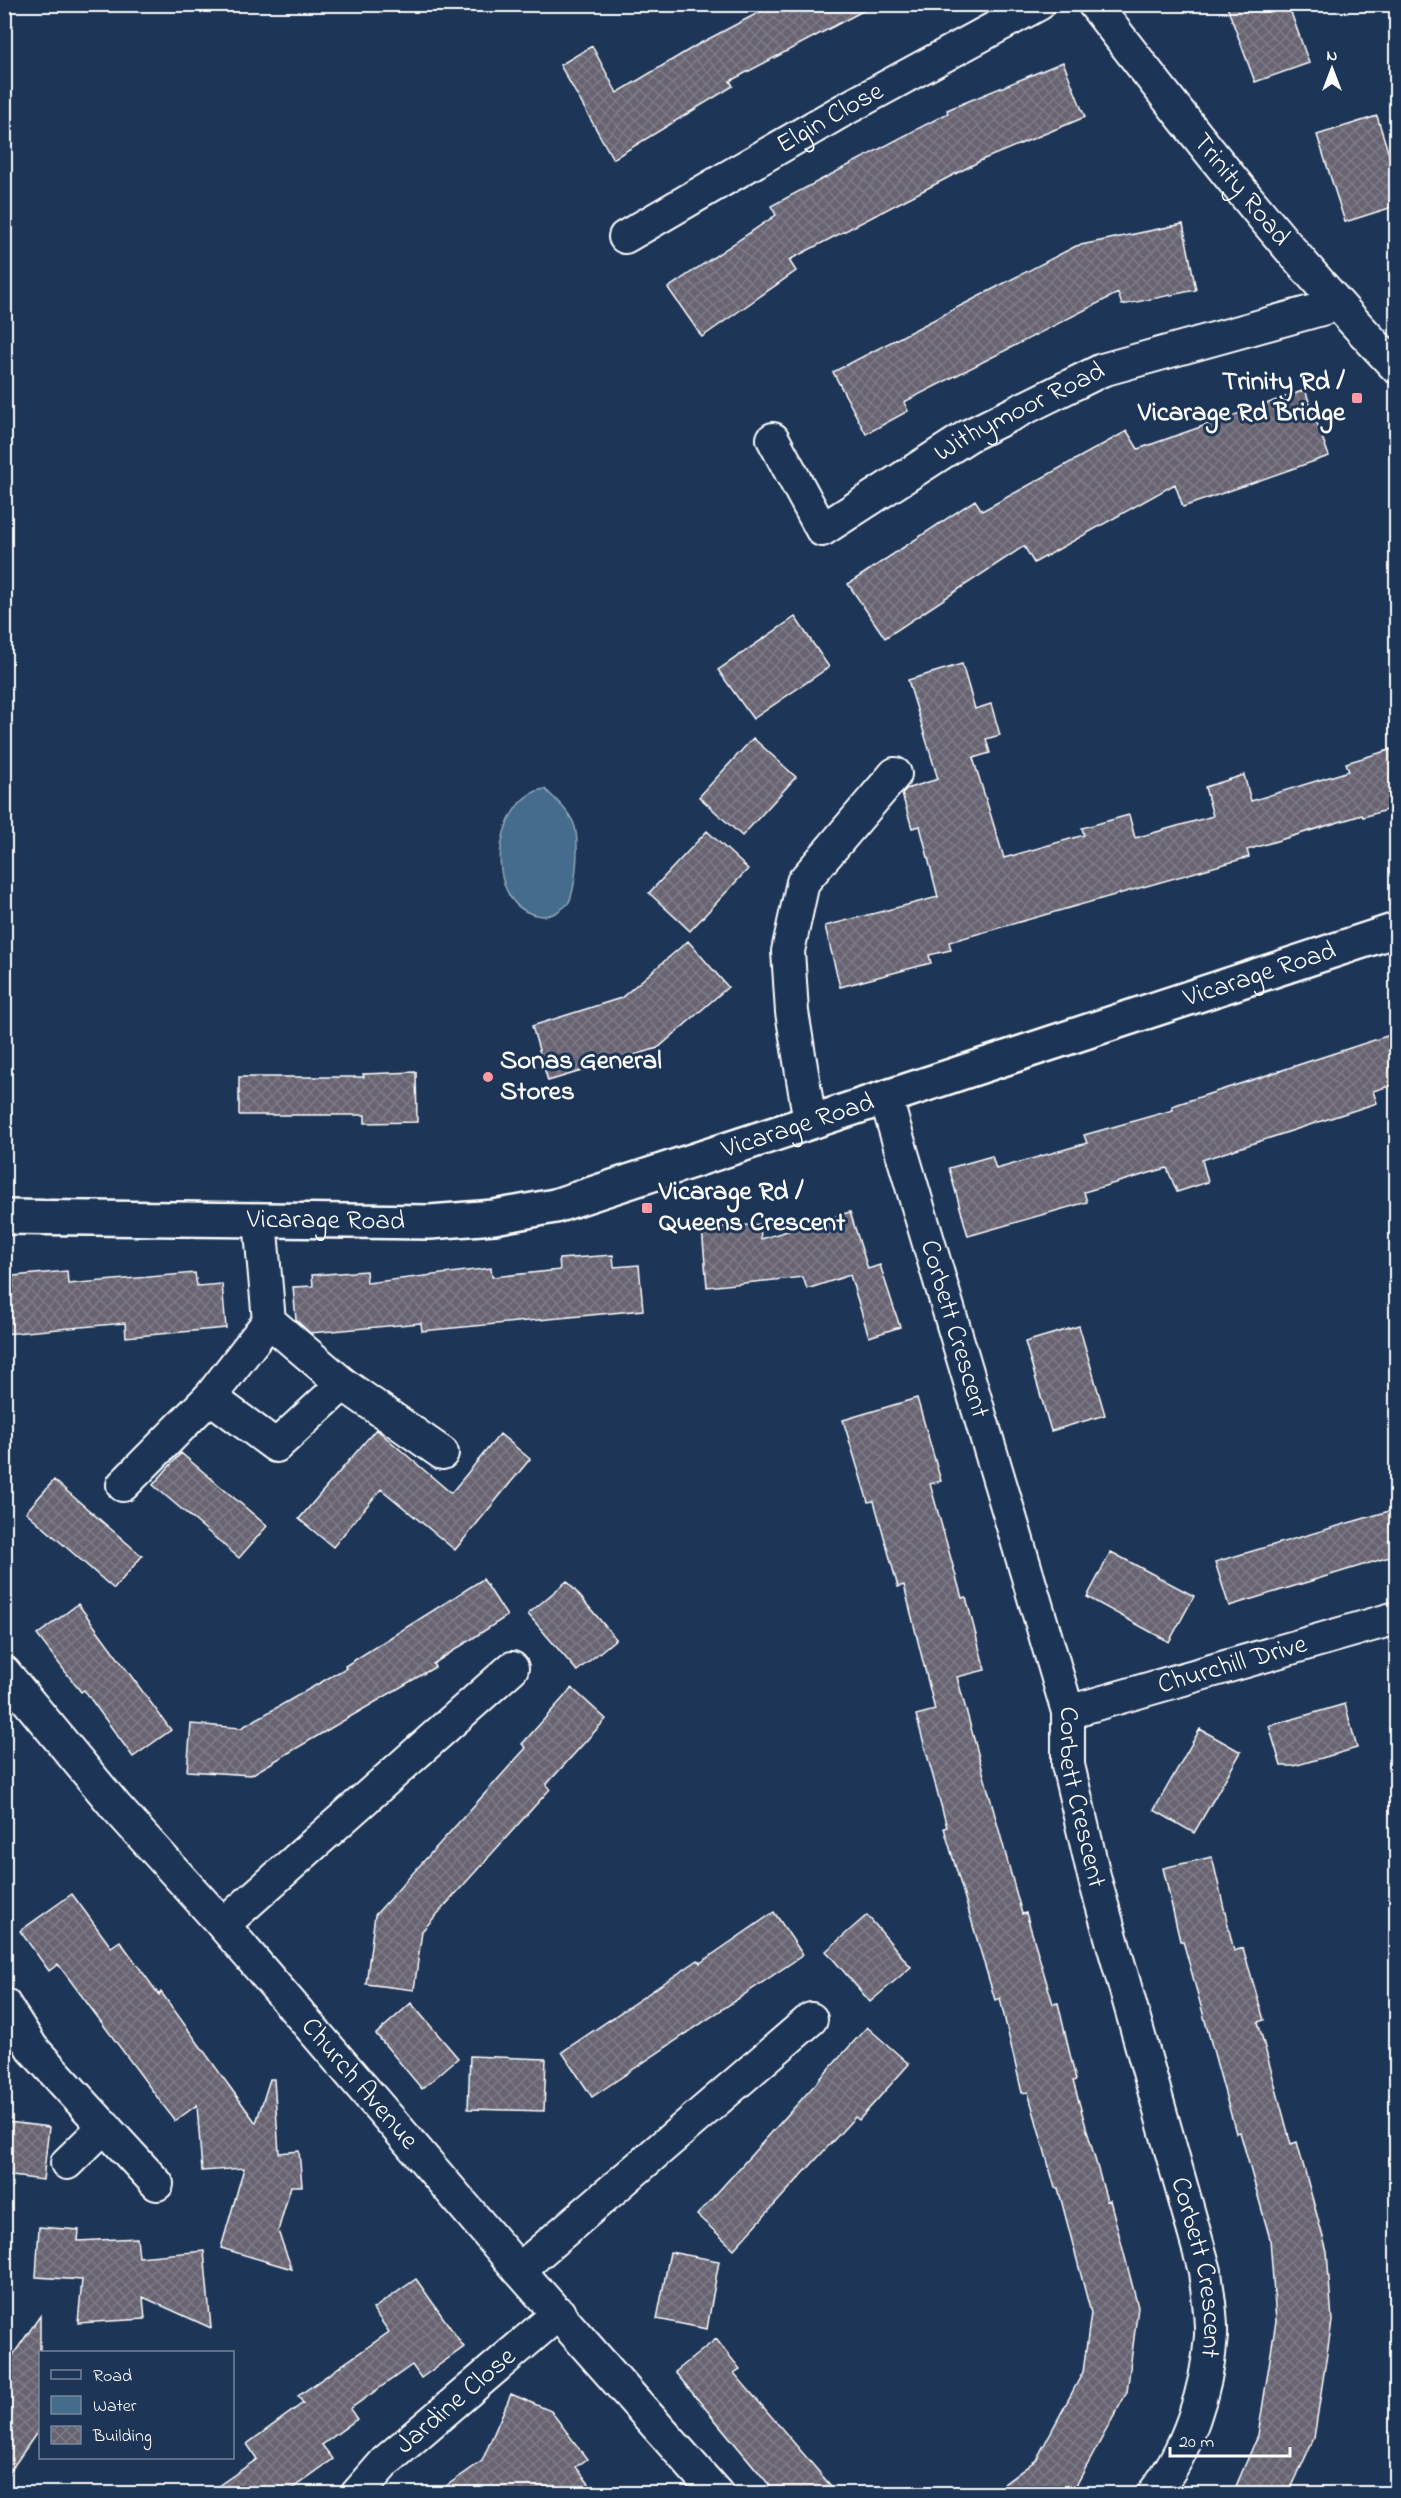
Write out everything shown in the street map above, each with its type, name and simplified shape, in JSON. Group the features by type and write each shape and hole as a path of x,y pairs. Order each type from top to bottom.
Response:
{"street":[{"name":"Elgin Close","path":"625,237 840,112 1039,4"},
{"name":"Trinity Road","path":"1094,4 1250,203 1336,305 1396,367"},
{"name":"Withymoor Road","path":"773,439 822,530 968,436 1102,370 1336,305"},
{"path":"810,1122 792,1012 788,951 803,882 895,774"},
{"name":"Vicarage Road","path":"4,1217 430,1222 494,1217 555,1206 1396,930"},
{"name":"Corbett Crescent","path":"886,1099 1068,1712 1068,1765 1095,1880 1205,2271 1211,2335 1198,2407 1168,2475 1153,2493"},
{"path":"123,1485 210,1397 269,1321 260,1220"},
{"path":"269,1321 343,1384 442,1453"},
{"path":"210,1397 276,1446 343,1384"},
{"name":"Churchill Drive","path":"1068,1712 1396,1618"},
{"path":"223,1925 512,1668"},
{"name":"Church Avenue","path":"4,1672 116,1807 223,1925 519,2270 717,2493"},
{"path":"4,2004 32,2048 157,2184"},
{"path":"519,2270 811,2019"},
{"path":"67,2163 105,2126"},
{"name":"Jardine Close","path":"357,2493 385,2462 559,2313"}],"water":[{"path":"545,789 572,819 576,831 577,861 570,900 567,905 551,915 544,916 525,911 512,899 504,883 500,864 507,824 516,807 529,795"}],"building":[{"path":"775,4 876,4 730,81 733,86 613,159 560,65 592,46 617,93 697,45"},
{"path":"1226,4 1288,4 1309,63 1255,82"},
{"path":"1063,62 1085,117 984,159 789,260 796,271 702,337 668,288 776,215 771,206 948,113 947,110"},
{"path":"1377,116 1396,177 1396,206 1345,222 1317,135"},
{"path":"1183,224 1196,290 1122,305 1118,293 904,402 908,411 866,434 833,372 1076,246"},
{"path":"1305,390 1329,456 1183,507 1175,484 1034,563 1024,546 885,638 848,584 975,500 982,511 1127,431 1138,449"},
{"path":"795,617 829,667 753,719 718,670"},
{"path":"962,664 975,709 991,704 1000,735 986,739 990,753 973,758 1004,858 1084,835 1082,828 1129,815 1135,838 1213,816 1205,787 1244,775 1251,801 1349,771 1346,763 1396,748 1396,807 1247,850 1249,857 949,942 951,950 929,955 931,963 840,987 825,926 938,897 920,826 912,828 902,794 906,789 938,779 908,680"},
{"path":"753,738 796,777 742,836 699,797"},
{"path":"707,831 748,869 690,931 649,893"},
{"path":"688,941 728,987 658,1048 548,1081 532,1026 621,998"},
{"path":"1396,1033 1396,1084 1373,1091 1377,1103 1202,1160 1208,1182 1177,1192 1167,1168 1084,1192 1087,1202 968,1236 949,1168 992,1156 996,1169 1087,1143 1084,1135 1173,1110 1172,1106"},
{"path":"416,1072 417,1122 365,1123 365,1115 239,1115 239,1077 364,1077 363,1074"},
{"path":"850,1212 868,1269 880,1265 900,1327 869,1337 850,1275 807,1289 803,1277 707,1287 702,1229 760,1224 761,1239"},
{"path":"613,1255 614,1267 639,1265 643,1310 422,1331 421,1323 310,1333 296,1320 293,1287 313,1286 312,1275 366,1271 367,1283 491,1268 492,1277 560,1270 559,1259"},
{"path":"67,1271 68,1284 195,1273 197,1286 222,1284 226,1328 126,1337 125,1323 4,1334 4,1288 13,1287 13,1276"},
{"path":"1079,1326 1105,1415 1051,1431 1025,1342"},
{"path":"917,1398 941,1481 930,1484 962,1598 966,1597 985,1670 957,1677 1022,1914 1026,1913 1053,2004 1058,2003 1076,2080 1073,2081 1107,2201 1110,2200 1138,2307 1127,2392 1072,2493 992,2493 1036,2460 1083,2372 1091,2313 1058,2188 1055,2188 1028,2092 1022,2093 1000,1998 995,2000 944,1828 947,1827 916,1715 935,1710 904,1585 898,1587 874,1501 868,1502 843,1420"},
{"path":"376,1429 451,1493 500,1434 530,1459 455,1550 381,1489 333,1547 299,1519"},
{"path":"181,1453 267,1526 239,1558 153,1485"},
{"path":"54,1480 142,1556 114,1589 26,1512"},
{"path":"1396,1509 1396,1555 1229,1606 1215,1562"},
{"path":"1111,1552 1194,1596 1169,1642 1087,1597"},
{"path":"483,1579 507,1616 433,1664 435,1667 251,1775 187,1771 191,1724 241,1728 346,1668 345,1666"},
{"path":"567,1581 616,1639 577,1671 528,1614"},
{"path":"78,1604 171,1730 133,1757 84,1690 81,1692 37,1635"},
{"path":"572,1688 606,1719 546,1785 550,1789 422,1931 414,1990 366,1984 375,1915 526,1748 522,1744"},
{"path":"1345,1704 1357,1748 1294,1766 1281,1766 1269,1726"},
{"path":"1200,1729 1241,1752 1194,1833 1154,1810"},
{"path":"1212,1857 1234,1951 1243,1948 1264,2020 1258,2022 1291,2144 1297,2142 1327,2252 1332,2321 1314,2438 1289,2493 1233,2493 1258,2435 1276,2321 1270,2239 1240,2132 1236,2133 1183,1941 1180,1941 1163,1868"},
{"path":"72,1894 111,1947 120,1941 159,1995 161,1992 256,2123 270,2079 274,2079 279,2153 299,2151 302,2186 291,2186 278,2231 292,2269 221,2248 244,2168 202,2171 197,2105 175,2121 58,1964 49,1971 20,1931"},
{"path":"774,1912 803,1955 592,2097 562,2052 698,1960 700,1963"},
{"path":"867,1915 911,1967 870,2002 826,1951"},
{"path":"411,2003 458,2058 422,2089 376,2034"},
{"path":"867,2027 909,2064 859,2120 855,2117 734,2249 697,2215"},
{"path":"470,2056 546,2059 544,2111 468,2109"},
{"path":"8,2122 49,2127 43,2180 4,2175"},
{"path":"39,2227 79,2230 78,2241 137,2238 139,2257 204,2251 211,2328 143,2297 145,2319 78,2323 82,2280 36,2277"},
{"path":"670,2252 719,2261 707,2329 657,2319"},
{"path":"416,2279 464,2347 421,2378 412,2365 350,2409 357,2419 322,2445 333,2459 286,2493 208,2493 257,2459 247,2444 303,2403 298,2396 389,2332 373,2309"},
{"path":"40,2316 39,2429 4,2480 4,2368"},
{"path":"716,2339 740,2369 734,2373 837,2493 776,2493 675,2372"},
{"path":"511,2394 551,2411 587,2459 576,2467 596,2493 436,2493 482,2461"}],"place":[{"name":"Trinity Rd / Vicarage Rd Bridge","path":"1357,398"},
{"name":"Sonas General Stores","path":"488,1077"},
{"name":"Vicarage Rd / Queens Crescent","path":"647,1208"}]}
